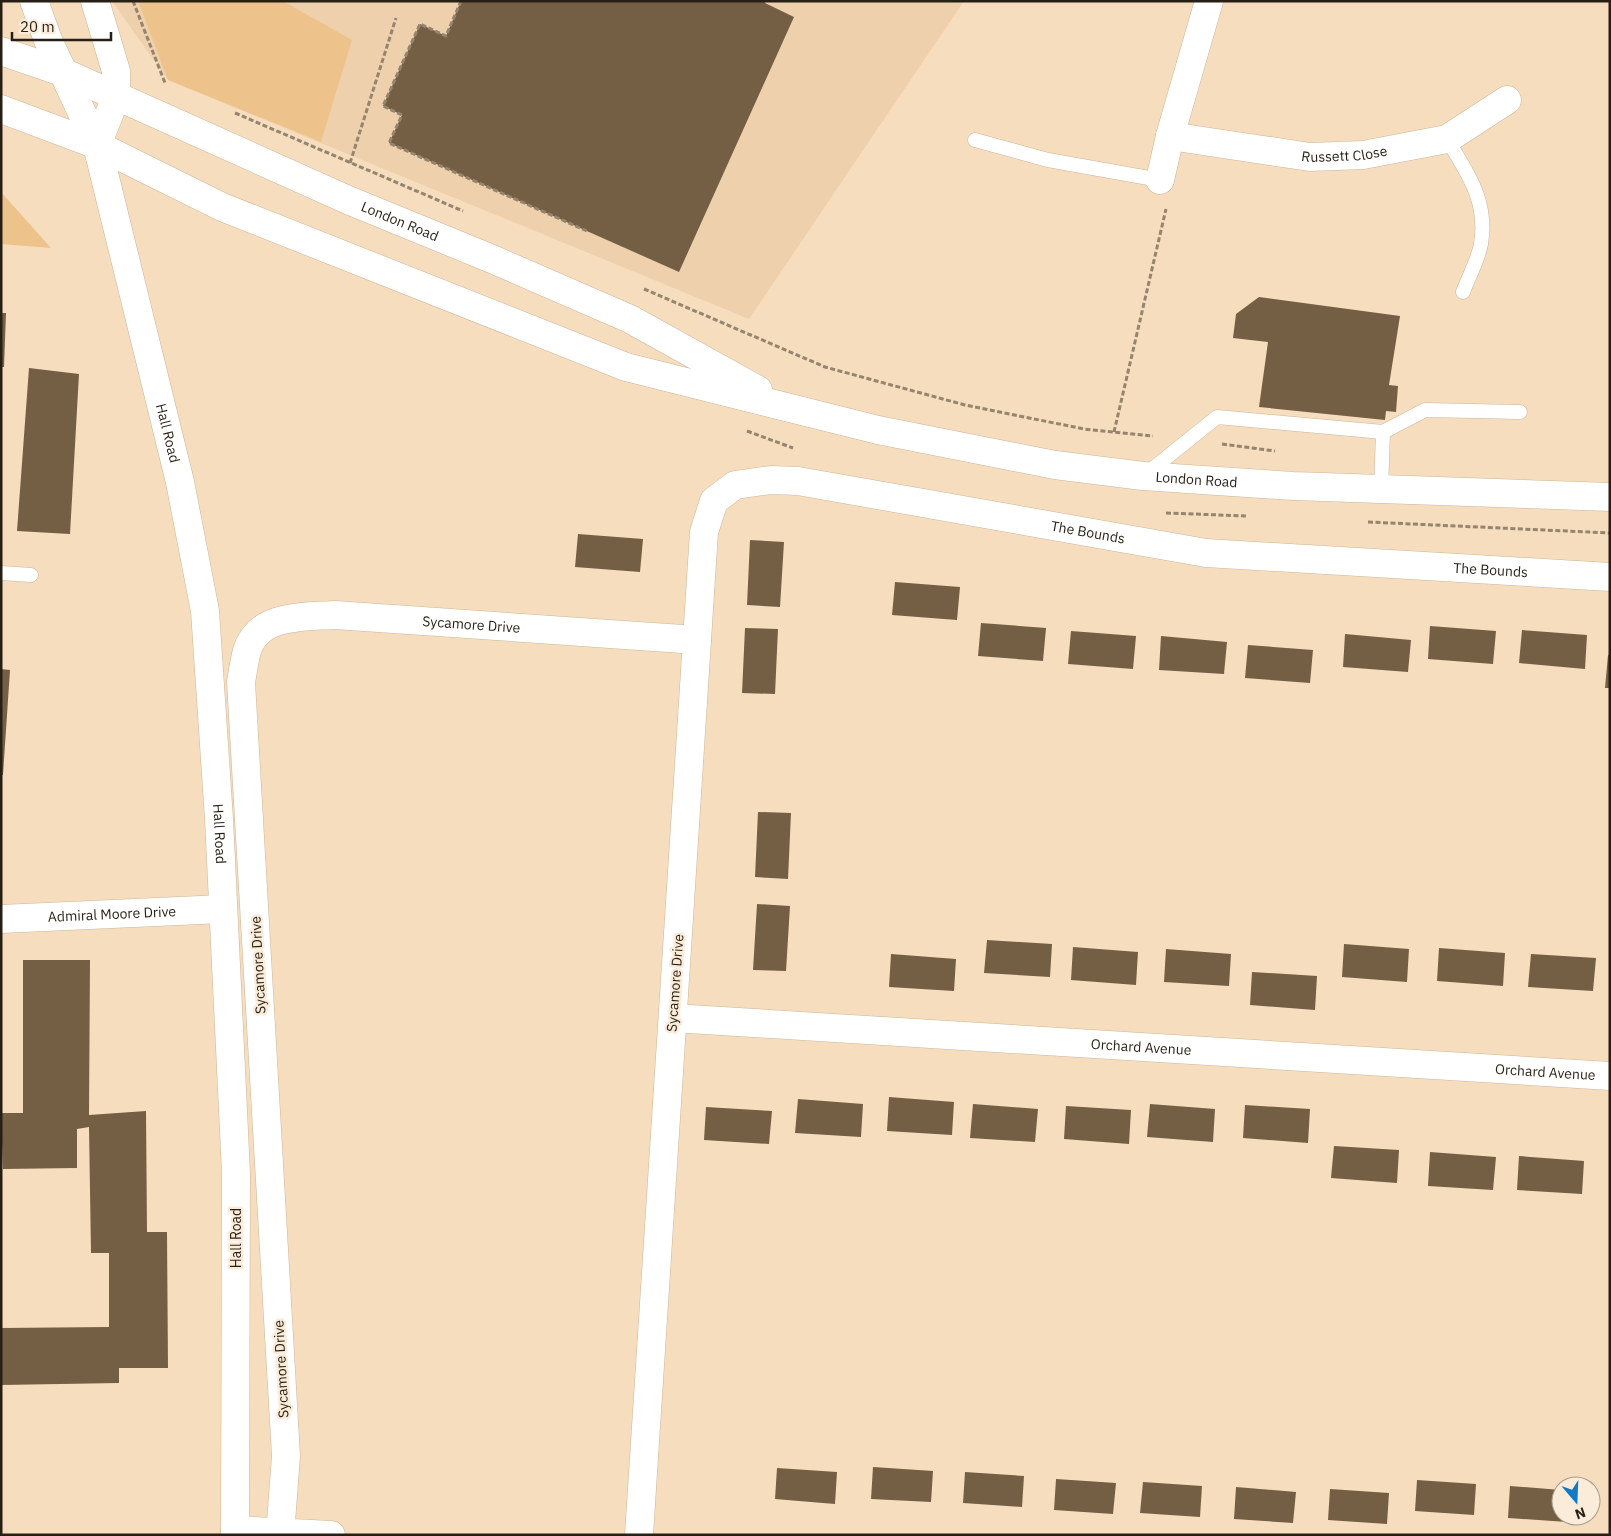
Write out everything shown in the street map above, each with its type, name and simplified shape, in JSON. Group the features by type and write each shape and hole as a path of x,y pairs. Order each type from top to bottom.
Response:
{"street":[{"name":"Hall Road","path":"34,1 48,40 97,145 175,463 205,611 223,909 236,1173 235,1533"},
{"path":"95,1 116,71 116,97 97,145"},
{"path":"1160,180 1170,136 1209,1"},
{"name":"London Road","path":"1,51 65,73 348,200 492,259 630,319 790,408"},
{"name":"Russett Close","path":"1170,136 1310,157 1363,155 1447,140 1507,100"},
{"name":"London Road","path":"1,109 97,145 222,207 626,367 878,430 968,450 1055,465 1143,476 1381,490 1610,498"},
{"name":"The Bounds","path":"697,640 704,532 714,500 734,485 771,480 798,482 1206,553 1610,577"},
{"name":"Sycamore Drive","path":"280,1534 286,1456 241,682 247,650 260,629 284,618 335,615 697,640 639,1535"},
{"name":"Admiral Moore Drive","path":"1,919 223,909"},
{"name":"Orchard Avenue","path":"673,1018 1610,1076"},
{"path":"235,1533 331,1535"}],"lane":[{"path":"975,140 1048,160 1160,180"},
{"path":"1447,140 1477,189 1484,219 1481,246 1463,292"},
{"path":"1143,476 1217,417 1384,432 1425,410 1520,412"},
{"path":"1381,490 1384,432"},
{"path":"1,573 31,575"}],"path":[{"path":"133,1 164,82 172,86"},
{"path":"461,1 446,36 420,24 383,106 402,115 389,143 588,231"},
{"path":"350,163 396,18"},
{"path":"233,112 469,214"},
{"path":"1114,432 1167,201 1160,180"},
{"path":"642,288 824,367 965,405 1084,429 1187,440"},
{"path":"1162,512 1251,516"},
{"path":"1361,522 1610,533"}],"shaded area":[{"path":"112,1 964,1 749,319 168,80"},
{"path":"138,1 283,1 352,40 321,142 168,80"},
{"path":"1,192 51,248 1,244"}],"building":[{"path":"461,1 765,1 765,3 794,17 679,272 389,143 402,115 383,106 420,24 446,36"},
{"path":"1259,297 1400,316 1389,385 1398,386 1396,412 1386,411 1385,420 1259,407 1268,342 1233,338 1236,314"},
{"path":"1,313 6,313 4,367 1,367"},
{"path":"29,368 79,374 70,534 17,531"},
{"path":"578,534 643,539 640,572 575,567"},
{"path":"750,540 784,542 780,607 747,605"},
{"path":"895,582 960,587 957,620 892,615"},
{"path":"981,623 1046,628 1043,661 978,656"},
{"path":"1430,626 1496,631 1493,664 1428,659"},
{"path":"745,628 778,629 775,694 742,693"},
{"path":"1522,630 1587,635 1585,669 1519,663"},
{"path":"1071,631 1136,636 1133,669 1068,664"},
{"path":"1345,634 1411,640 1408,672 1343,667"},
{"path":"1161,636 1227,642 1224,674 1159,670"},
{"path":"1248,645 1313,650 1310,683 1245,678"},
{"path":"1608,655 1610,655 1610,688 1605,688"},
{"path":"1,669 10,670 3,775 1,775"},
{"path":"758,812 791,813 788,879 755,877"},
{"path":"757,904 790,906 786,971 753,970"},
{"path":"987,940 1052,944 1050,977 984,973"},
{"path":"1344,944 1409,949 1407,982 1342,977"},
{"path":"1073,947 1138,952 1136,985 1071,980"},
{"path":"1439,948 1505,953 1503,986 1437,981"},
{"path":"1166,949 1231,954 1229,986 1164,982"},
{"path":"891,954 956,959 954,991 889,987"},
{"path":"1531,954 1596,958 1593,991 1528,987"},
{"path":"23,960 90,960 89,1115 146,1111 147,1232 167,1232 168,1368 119,1368 119,1383 1,1385 1,1328 109,1327 109,1253 91,1253 89,1127 77,1129 77,1168 3,1169 1,1113 23,1113"},
{"path":"1252,972 1317,976 1315,1010 1250,1005"},
{"path":"889,1097 954,1102 952,1135 887,1131"},
{"path":"798,1099 863,1104 861,1137 795,1133"},
{"path":"973,1104 1038,1109 1035,1142 970,1138"},
{"path":"1150,1104 1215,1109 1213,1142 1147,1137"},
{"path":"1245,1105 1310,1109 1308,1143 1243,1138"},
{"path":"1066,1106 1131,1110 1129,1144 1064,1139"},
{"path":"706,1107 772,1111 769,1144 704,1140"},
{"path":"1334,1146 1399,1150 1397,1183 1331,1178"},
{"path":"1430,1152 1496,1157 1493,1190 1428,1186"},
{"path":"1519,1156 1584,1161 1582,1194 1517,1190"},
{"path":"873,1467 933,1471 931,1502 871,1499"},
{"path":"777,1468 837,1472 835,1504 775,1499"},
{"path":"965,1472 1024,1476 1022,1507 963,1503"},
{"path":"1056,1479 1116,1483 1113,1514 1054,1510"},
{"path":"1417,1480 1476,1484 1474,1515 1415,1511"},
{"path":"1143,1482 1202,1486 1200,1517 1140,1513"},
{"path":"1510,1486 1551,1489 1551,1521 1508,1518"},
{"path":"1236,1487 1296,1492 1293,1523 1234,1519"},
{"path":"1330,1489 1389,1493 1387,1524 1328,1520"}]}
